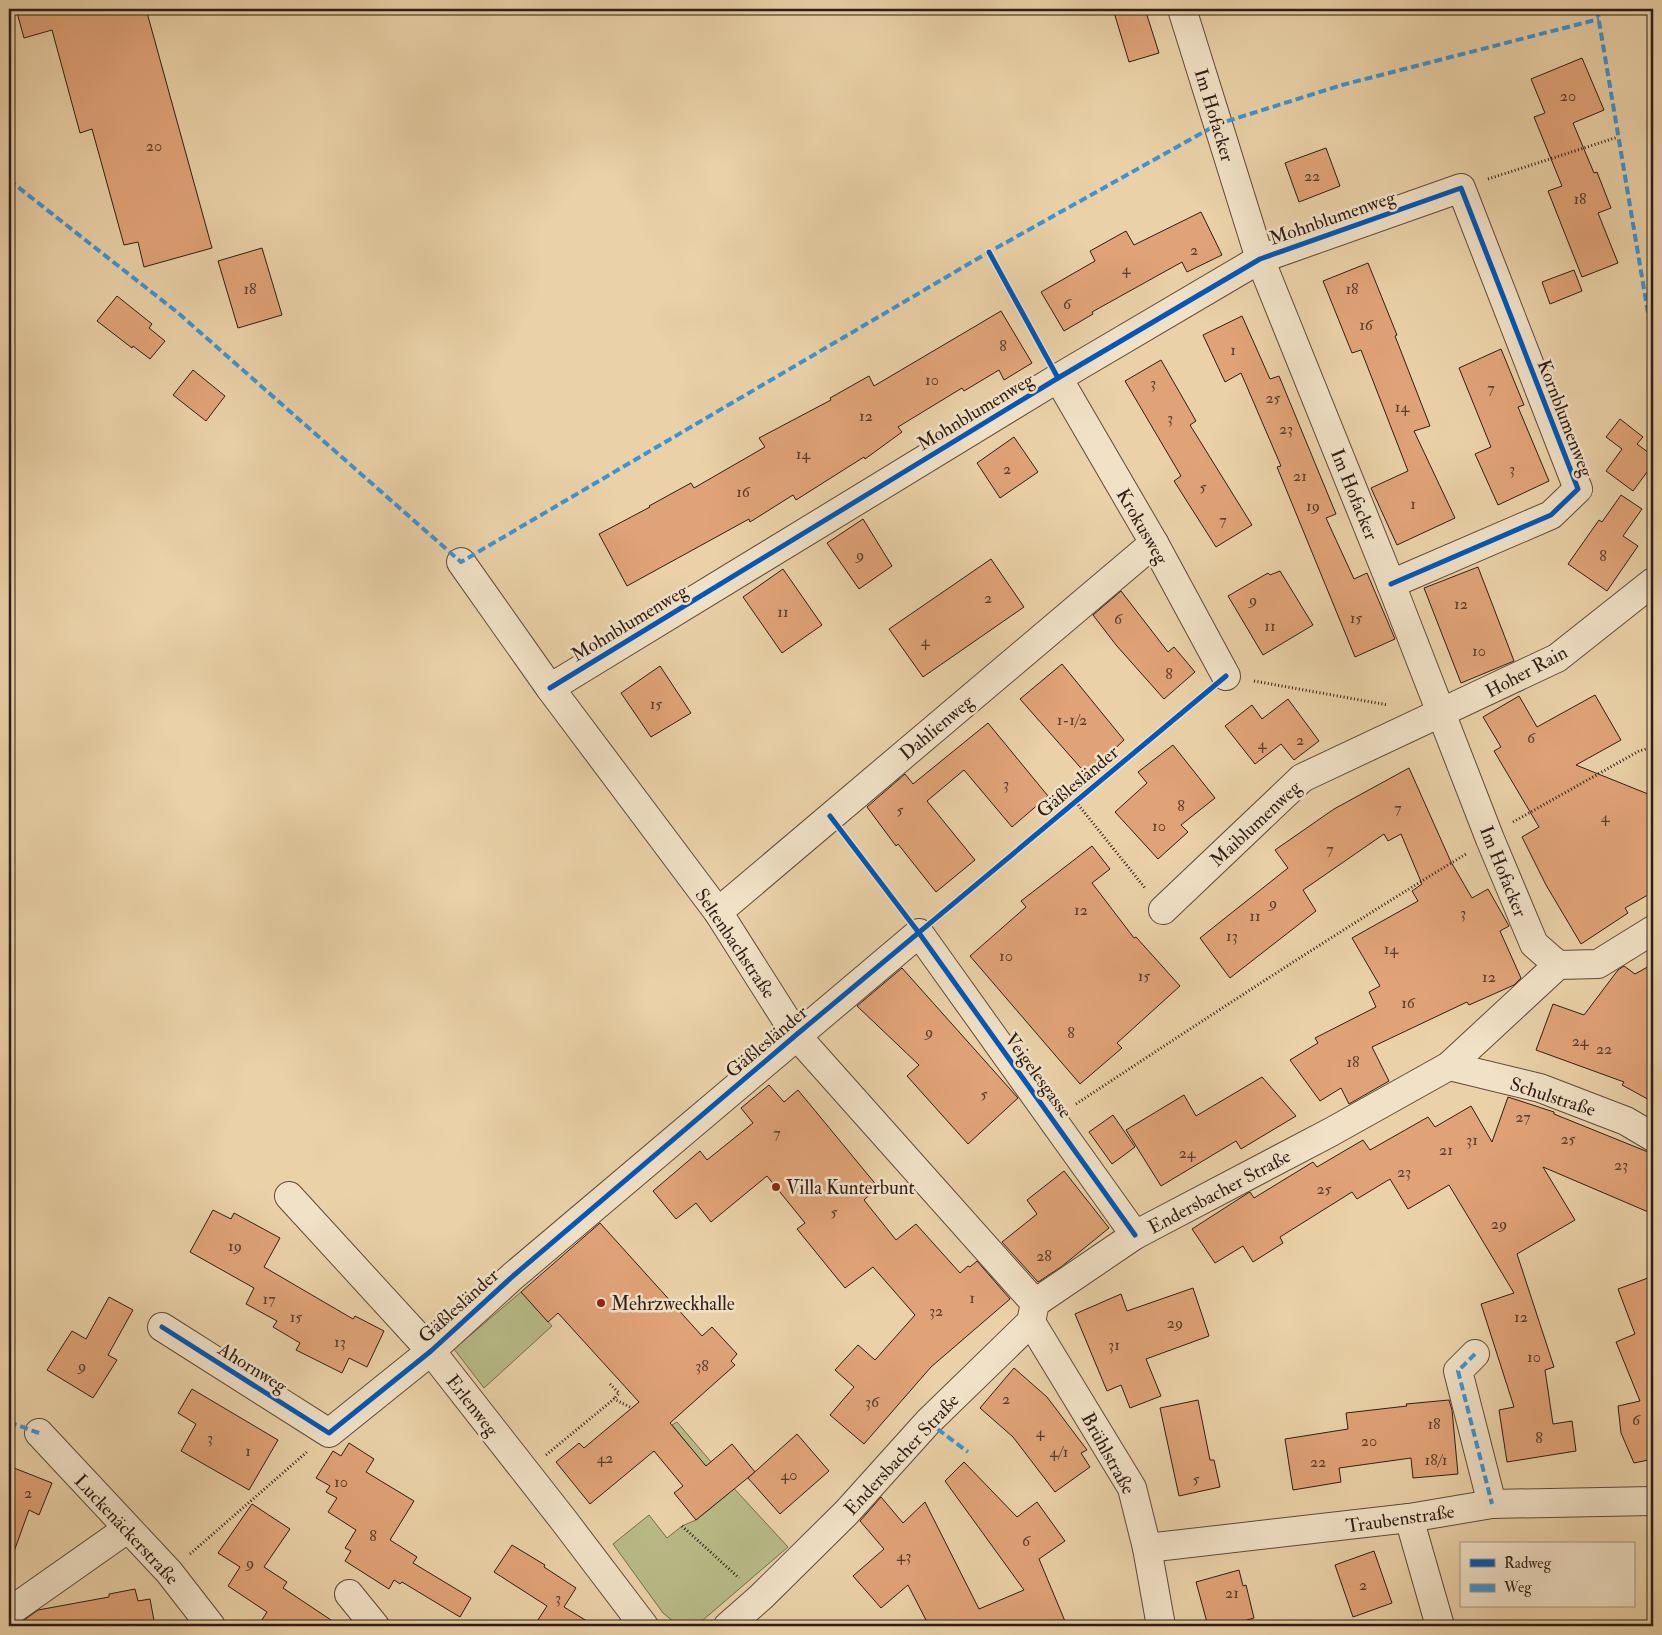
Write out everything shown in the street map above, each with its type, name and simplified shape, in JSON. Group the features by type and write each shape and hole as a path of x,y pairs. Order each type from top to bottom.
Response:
{"street":[{"name":"Im Hofacker","path":"1182,9 1260,259 1391,584 1440,714 1534,944 1558,965"},
{"name":"Mohnblumenweg","path":"550,688 1058,378 1260,259 1461,188"},
{"name":"Kornblumenweg","path":"1391,584 1551,515 1578,489 1461,188"},
{"name":"Krokusweg","path":"1058,378 1154,543 1226,676"},
{"name":"Dahlienweg","path":"718,912 1154,543"},
{"name":"Seltenbachstraße","path":"461,562 550,688 718,912 796,1035 1033,1312"},
{"name":"Hoher Rain","path":"1440,714 1557,658 1653,582"},
{"name":"Maiblumenweg","path":"1163,910 1302,778 1440,714"},
{"path":"1558,965 1598,964 1653,930"},
{"name":"Gäßlesländer","path":"329,1433 431,1351 513,1276 919,933"},
{"name":"Veigelesgasse","path":"919,933 1135,1235"},
{"name":"Endersbacher Straße","path":"728,1626 761,1597 846,1513 928,1422 1033,1312 1135,1235 1331,1132 1448,1066 1558,965"},
{"name":"Schulstraße","path":"1448,1066 1540,1088 1626,1121 1653,1137"},
{"name":"Erlenweg","path":"289,1196 431,1351 644,1626"},
{"name":"Brühlstraße","path":"1033,1312 1132,1488 1147,1548 1161,1626"},
{"name":"Ahornweg","path":"162,1327 329,1433"},
{"path":"1475,1354 1458,1371 1492,1504"},
{"name":"Luckenäckerstraße","path":"39,1434 169,1572 212,1626"},
{"name":"Traubenstraße","path":"1147,1548 1409,1518 1492,1504 1653,1501"},
{"path":"1409,1518 1440,1626"},
{"path":"9,1612 127,1529"},
{"path":"349,1594 375,1626"}],"path":[{"path":"1461,188 1618,137"},
{"path":"989,252 1058,378"},
{"path":"1226,676 1392,705"},
{"path":"1052,1120 1221,1009 1490,838 1639,751 1653,747"},
{"path":"1076,802 1163,910"},
{"path":"830,816 919,933"},
{"path":"541,1458 614,1399 619,1393 610,1384"},
{"path":"614,1399 632,1408"},
{"path":"169,1572 329,1433"},
{"path":"682,1526 744,1582"}],"green space":[{"path":"521,1292 552,1326 484,1388 454,1349"},
{"path":"677,1422 729,1483 788,1547 696,1626 679,1626 663,1613 613,1544 649,1515 667,1538 682,1526 696,1520 728,1494 672,1425"}],"building":[{"path":"16,9 146,9 212,248 144,267 138,242 124,245 92,129 80,133 52,30 24,38"},
{"path":"1113,9 1145,9 1159,53 1129,62"},
{"path":"1582,58 1604,110 1573,123 1594,173 1597,172 1611,208 1598,213 1618,263 1582,277 1548,191 1562,186 1534,117 1545,113 1531,79"},
{"path":"1326,148 1340,186 1299,202 1285,163"},
{"path":"1201,212 1222,255 1187,272 1182,262 1092,312 1093,314 1064,331 1041,292 1095,261 1090,251 1126,231 1134,245"},
{"path":"262,248 282,315 238,328 218,261"},
{"path":"1368,263 1397,335 1395,336 1430,426 1414,431 1455,518 1397,545 1371,488 1408,471 1361,350 1352,353 1323,281"},
{"path":"1574,270 1582,291 1550,304 1542,282"},
{"path":"117,296 152,324 149,328 165,341 150,359 133,346 132,348 97,321"},
{"path":"1001,311 1032,363 1004,380 999,370 964,391 962,388 898,427 902,432 865,459 864,457 796,500 793,495 750,522 749,519 627,586 599,534 691,483 694,488 765,447 759,438 831,400 830,398 869,376 874,386"},
{"path":"1242,316 1270,379 1279,376 1336,514 1326,518 1354,579 1367,573 1395,639 1355,657 1277,467 1281,466 1241,373 1225,382 1203,335"},
{"path":"1501,349 1524,405 1518,407 1549,481 1498,505 1475,454 1491,447 1459,368"},
{"path":"1161,360 1196,421 1190,425 1252,525 1216,547 1174,481 1181,476 1125,381"},
{"path":"193,370 225,396 206,421 173,395"},
{"path":"1620,419 1643,437 1637,444 1653,456 1653,464 1633,491 1606,471 1622,449 1606,437"},
{"path":"1014,437 1038,472 1000,498 977,463"},
{"path":"1621,495 1642,509 1623,536 1638,546 1607,591 1568,564 1599,520 1602,522"},
{"path":"863,519 892,566 859,589 827,543"},
{"path":"991,559 1024,607 923,677 889,629"},
{"path":"1478,567 1514,661 1461,683 1424,588"},
{"path":"783,569 822,625 782,653 743,597"},
{"path":"1280,571 1313,625 1263,655 1228,596 1268,573 1270,575"},
{"path":"1121,591 1168,652 1174,647 1195,672 1164,699 1116,645 1093,615"},
{"path":"1062,664 1124,740 1087,775 1020,699"},
{"path":"660,666 691,713 651,737 621,693"},
{"path":"1595,695 1621,740 1576,765 1653,796 1653,892 1625,908 1628,913 1581,944 1546,885 1522,837 1539,827 1494,751 1501,747 1483,717 1519,696 1537,727"},
{"path":"1288,699 1319,741 1294,760 1281,744 1255,764 1225,726 1252,705 1262,719"},
{"path":"988,723 1048,796 1012,827 964,770 927,801 975,860 936,892 898,844 896,846 867,807 905,774 913,784"},
{"path":"1173,745 1215,798 1181,825 1188,832 1158,859 1115,812 1147,783 1138,772"},
{"path":"1409,768 1451,862 1472,898 1488,889 1509,926 1500,931 1521,978 1514,985 1469,1005 1467,1002 1372,1047 1389,1081 1349,1104 1341,1088 1320,1101 1290,1060 1318,1043 1315,1038 1376,1007 1369,992 1380,986 1352,938 1418,901 1412,891 1422,884 1401,834 1388,841 1384,834 1303,890 1316,911 1230,978 1200,938 1288,868 1275,850 1334,809"},
{"path":"1092,846 1110,869 1092,883 1134,938 1136,937 1180,986 1117,1043 1122,1048 1080,1084 970,956 1026,907 1021,901"},
{"path":"1653,964 1653,1102 1622,1085 1624,1082 1536,1050 1553,1004 1584,1015 1618,970 1624,966 1635,974"},
{"path":"902,968 1018,1098 968,1144 907,1076 919,1065 857,1006"},
{"path":"1262,1077 1296,1116 1241,1149 1236,1141 1161,1186 1126,1130 1184,1095 1196,1116"},
{"path":"769,1085 784,1102 798,1090 878,1187 864,1200 896,1240 916,1224 960,1273 977,1261 1010,1299 931,1367 864,1444 830,1415 854,1387 835,1370 858,1345 875,1360 915,1315 873,1267 845,1288 797,1229 805,1223 767,1176 711,1222 696,1203 676,1219 653,1191 700,1151 707,1160 753,1123 741,1108"},
{"path":"1508,1097 1554,1112 1554,1114 1653,1154 1653,1214 1543,1167 1575,1220 1517,1254 1554,1367 1545,1370 1553,1424 1572,1421 1576,1451 1507,1462 1499,1410 1514,1407 1481,1304 1514,1293 1449,1185 1408,1209 1390,1179 1357,1199 1352,1192 1280,1237 1283,1243 1253,1262 1243,1246 1215,1263 1192,1229 1248,1193 1250,1192 1254,1198 1313,1162 1317,1167 1363,1140 1370,1150 1428,1117 1435,1127 1471,1106 1492,1142"},
{"path":"1113,1115 1135,1147 1112,1164 1089,1132"},
{"path":"1064,1171 1109,1228 1061,1267 1038,1282 1002,1242 1037,1214 1027,1200"},
{"path":"213,1210 231,1219 234,1213 280,1238 264,1267 353,1319 355,1316 384,1331 367,1367 349,1358 342,1373 296,1350 300,1343 273,1327 277,1321 246,1304 254,1288 190,1252"},
{"path":"600,1223 702,1336 712,1327 737,1354 731,1361 735,1365 670,1423 706,1466 732,1444 755,1472 696,1520 674,1493 683,1486 654,1451 590,1504 556,1462 579,1443 584,1448 639,1402 558,1313 548,1322 521,1292"},
{"path":"1648,1278 1653,1293 1653,1459 1634,1463 1621,1433 1618,1406 1640,1401 1616,1342 1635,1334 1618,1289"},
{"path":"1193,1288 1209,1336 1146,1359 1161,1396 1130,1408 1121,1385 1107,1391 1075,1314 1121,1294 1127,1311"},
{"path":"109,1297 133,1310 108,1355 117,1360 93,1398 47,1370 72,1331 86,1339"},
{"path":"1014,1368 1047,1397 1087,1450 1081,1453 1090,1467 1055,1492 1013,1437 980,1408"},
{"path":"192,1389 278,1440 249,1490 181,1451 196,1424 178,1413"},
{"path":"1198,1400 1210,1460 1214,1460 1220,1487 1179,1496 1160,1408"},
{"path":"1449,1400 1452,1410 1458,1474 1413,1478 1411,1458 1339,1468 1341,1482 1293,1490 1285,1439 1348,1429 1346,1413"},
{"path":"797,1434 829,1471 780,1514 748,1478"},
{"path":"349,1443 374,1459 366,1472 414,1501 390,1540 417,1557 413,1563 471,1598 460,1617 402,1582 400,1584 394,1580 389,1589 345,1561 351,1551 345,1548 356,1530 328,1512 337,1498 326,1492 330,1486 316,1478 333,1451 341,1456"},
{"path":"964,1462 1017,1517 1037,1502 1065,1541 1039,1559 1067,1626 929,1626 908,1585 881,1608 853,1576 884,1549 860,1521 881,1497 903,1523 925,1502 979,1609 1024,1590 945,1481"},
{"path":"9,1466 52,1483 39,1515 29,1510 12,1557 9,1556"},
{"path":"252,1504 290,1529 264,1567 287,1582 283,1588 340,1626 258,1626 267,1612 228,1586 240,1567 218,1553"},
{"path":"512,1545 545,1565 544,1567 576,1588 564,1607 595,1626 534,1626 547,1606 494,1572"},
{"path":"1374,1551 1392,1603 1353,1617 1335,1565"},
{"path":"1239,1570 1243,1586 1246,1585 1254,1618 1227,1626 1208,1626 1196,1582"},
{"path":"135,1589 138,1601 150,1599 155,1626 16,1626 38,1610 109,1597 109,1594"}],"marked path":[{"path":"1597,9 1653,343"},
{"path":"9,180 177,312 461,562 989,252 1218,124 1342,85 1599,19"},
{"path":"1475,1354 1458,1371 1492,1504"},
{"path":"9,1422 39,1433"},
{"path":"928,1422 968,1452"}],"cycle path":[{"path":"550,688 1058,378 1260,259 1461,188 1578,489 1551,515 1391,584"},
{"path":"989,252 1058,378"},
{"path":"162,1327 329,1433 431,1351 513,1276 796,1035 1226,676"},
{"path":"830,816 919,933 1135,1235"}],"place":[{"name":"Villa Kunterbunt","path":"776,1187"},
{"name":"Mehrzweckhalle","path":"601,1303"}]}
